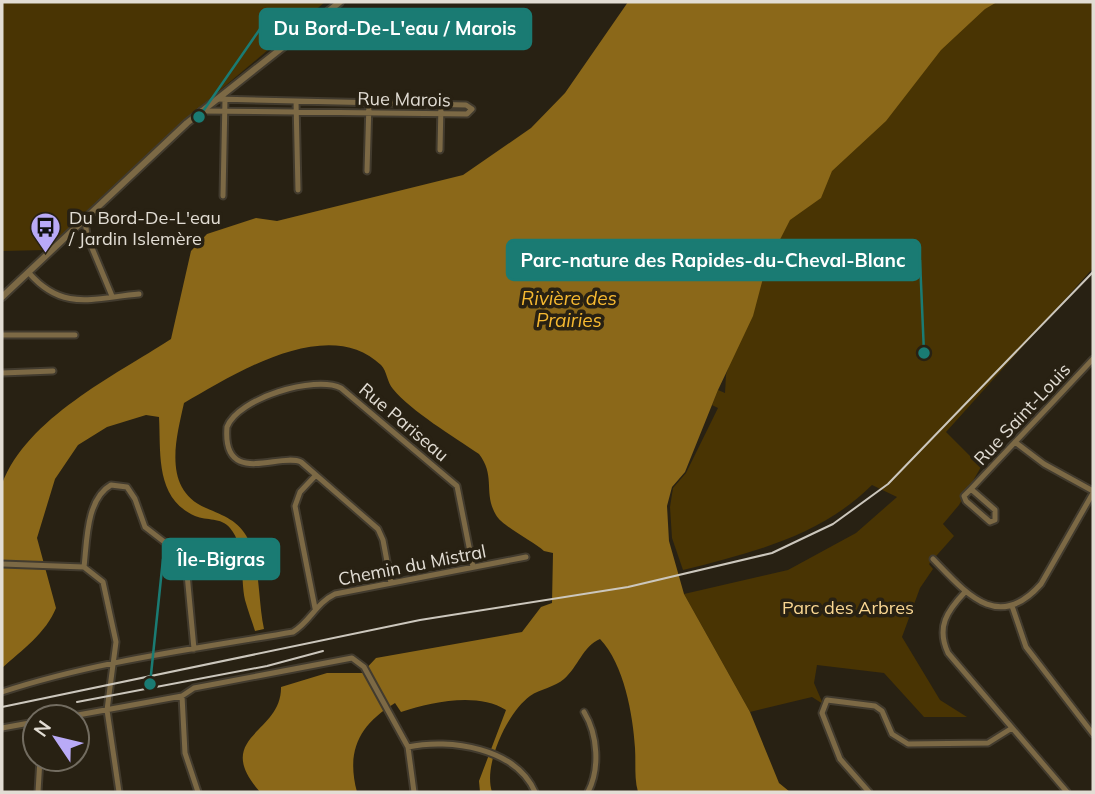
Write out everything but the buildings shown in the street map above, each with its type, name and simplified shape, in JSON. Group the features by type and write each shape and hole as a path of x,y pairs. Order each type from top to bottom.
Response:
{"street":[{"path":"2,297 201,111 341,2"},
{"name":"Rue Marois","path":"201,111 467,114 472,109 466,105 441,104 217,99"},
{"path":"223,195 225,99"},
{"path":"296,101 298,190"},
{"path":"367,171 369,103"},
{"path":"440,150 441,104"},
{"path":"85,220 87,236 112,296"},
{"path":"74,231 87,236"},
{"path":"29,273 43,289 65,299 139,294"},
{"path":"2,335 75,335"},
{"name":"Rue Saint-Louis","path":"971,489 995,510 995,520 990,522 966,501 964,496 1093,359"},
{"path":"2,373 52,371"},
{"name":"Rue Pariseau","path":"391,583 378,528 316,475 296,460 262,466 244,462 230,448 227,436 230,421 248,404 310,383 332,383 341,388 457,486 473,567"},
{"path":"933,559 965,592 988,606 1012,606 1032,594 1041,584 1093,492 1044,464 1015,442"},
{"path":"315,608 295,506 300,492 316,475"},
{"path":"84,567 88,530 97,500 111,485 127,487 135,499 145,527 176,551 186,563 194,649"},
{"name":"Chemin du Mistral","path":"2,692 37,680 115,663 293,632 315,608 335,594 526,557"},
{"path":"2,564 84,567 99,577 106,589 116,642 107,710 119,792"},
{"path":"965,592 945,617 942,639 948,653 1067,792"},
{"path":"1012,606 1026,647 1093,734"},
{"path":"91,713 182,696 194,688 347,658 357,660 365,667 408,747 414,792"},
{"path":"182,696 185,754 198,792"},
{"path":"869,792 835,750 823,721 824,701 838,700 875,706 882,711 892,734 908,744 988,743 1012,728"},
{"path":"584,712 590,721 597,763 595,779 588,792"},
{"path":"2,728 21,725"},
{"path":"408,747 445,743 482,751 524,774 535,792"},
{"path":"37,792 39,773"}],"green space":[{"path":"2,2 325,2 200,107 47,250 2,251"},
{"name":"Parc des Arbres","path":"888,2 1093,2 1093,268 946,432 981,467 959,505 943,524 954,536 929,564 933,569 920,588 902,637 940,700 967,717 924,717 884,673 817,665 814,683 823,704 812,697 750,712 684,594 788,570 856,533 897,497 872,485 852,503 808,530 734,557 683,570 672,538 670,507 673,488 686,473 718,408 712,405 718,390 725,393 726,375 741,327 716,223"}],"water":[{"name":"Rivière des Prairies","path":"628,2 997,2 985,9 941,50 886,121 832,171 821,198 790,220 766,267 753,316 718,390 685,472 672,487 667,506 669,541 684,594 750,712 779,783 790,792 638,792 634,735 626,691 615,662 600,639 589,647 564,679 530,696 513,714 494,754 490,781 492,792 480,792 479,781 506,710 482,701 454,700 401,712 395,703 372,720 358,740 355,752 353,764 357,792 260,792 247,773 243,759 245,747 271,715 278,703 281,687 327,673 362,673 376,658 522,632 541,607 552,603 553,553 544,551 504,524 496,515 490,499 487,470 479,454 433,423 401,397 391,386 381,365 359,351 335,345 309,347 281,354 228,378 184,403 176,447 178,476 183,489 192,500 230,519 248,539 257,570 264,629 255,631 247,608 240,553 235,536 226,525 195,516 173,498 163,474 159,417 146,415 107,427 78,445 55,479 37,538 56,608 40,633 2,668 2,484 14,460 51,419 99,384 171,339 191,251 207,234 256,218 277,221 463,175 531,128 565,93"}],"tram line":[{"path":"2,707 420,620 628,587 772,553 833,524 888,484 1093,272"},
{"path":"77,702 267,666 323,651"}],"place":[{"name":"Du Bord-De-L'eau / Marois","path":"199,117"},
{"name":"Du Bord-De-L'eau / Jardin Islemère","path":"46,254"},
{"name":"Parc-nature des Rapides-du-Cheval-Blanc","path":"924,353"},
{"name":"Île-Bigras","path":"150,684"}]}
